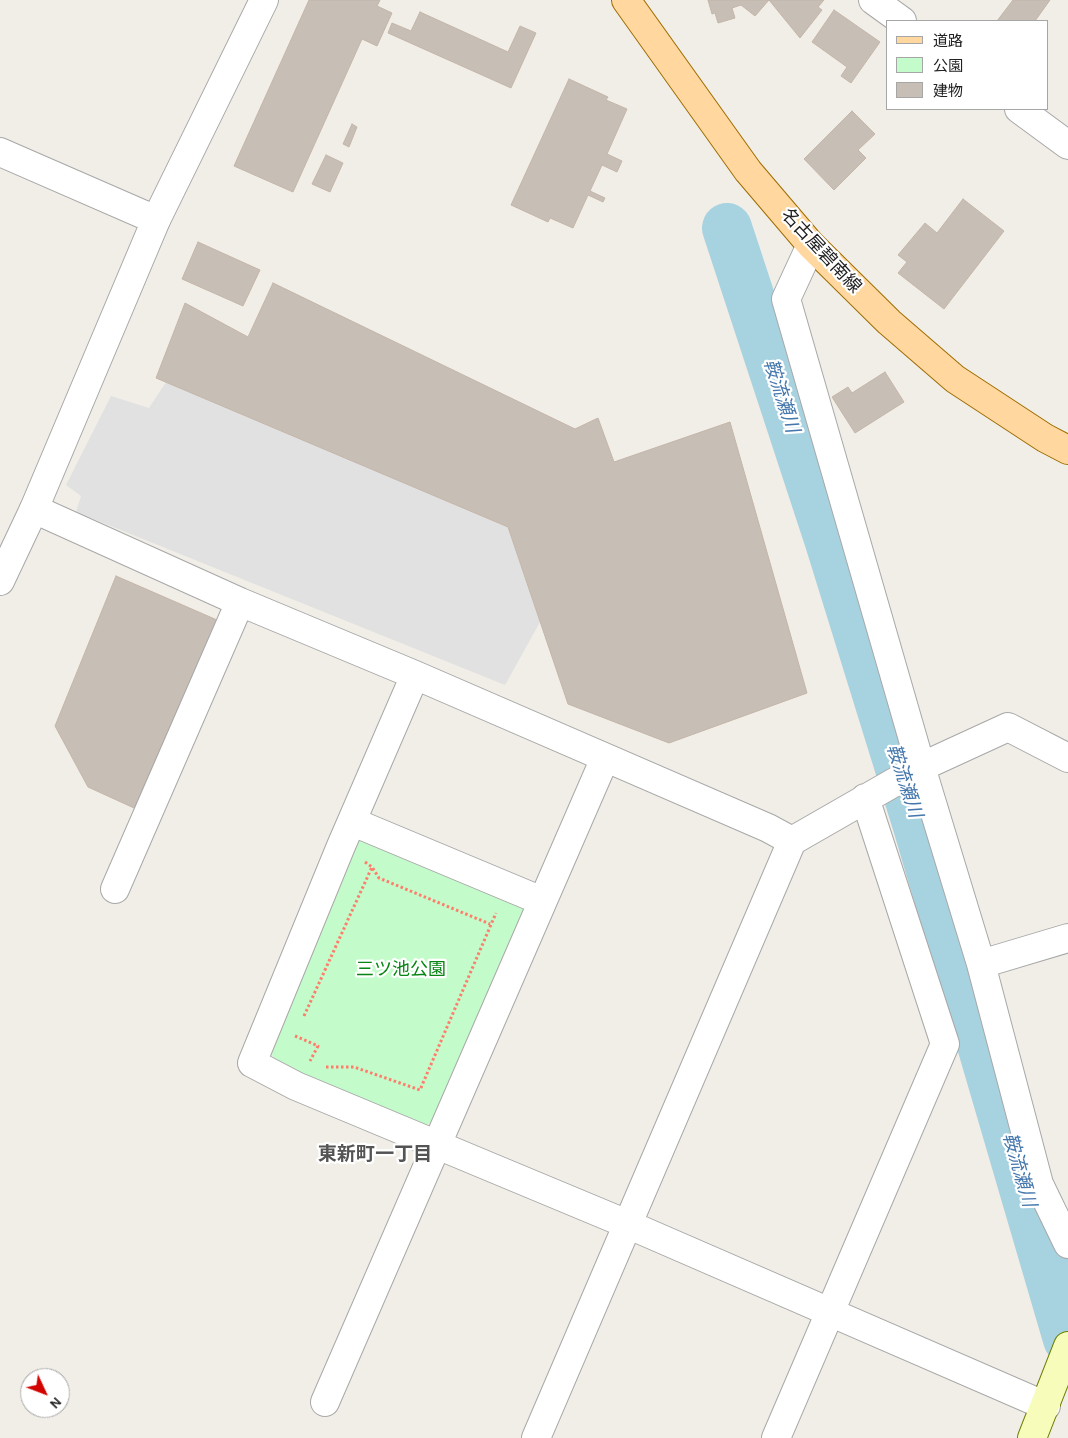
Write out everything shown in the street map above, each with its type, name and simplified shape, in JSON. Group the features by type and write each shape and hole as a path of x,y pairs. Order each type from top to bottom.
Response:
{"main road":[{"name":"名古屋碧南線","path":"626,0 748,172 812,245 889,322 955,379 1045,438 1068,450"},
{"path":"1032,1438 1068,1346"}],"street":[{"path":"0,581 34,509 156,220 264,0"},
{"path":"873,0 901,20"},
{"path":"1020,110 1068,145"},
{"path":"0,152 156,220"},
{"path":"812,245 786,299 918,768 981,964 1039,1184 1068,1244"},
{"path":"34,509 240,602 415,675 768,828 792,841"},
{"path":"115,889 240,602"},
{"path":"415,675 341,846 252,1063 299,1081 437,1145 830,1311 1049,1396"},
{"path":"536,1438 792,841 918,768 1008,727 1068,758"},
{"path":"325,1402 605,758"},
{"path":"776,1438 945,1044 870,795"},
{"path":"353,822 542,901"},
{"path":"981,964 1068,938"}],"path":[{"path":"299,1081 327,1067 354,1067 420,1090 490,924 380,878 372,867 341,846"},
{"path":"303,1019 372,867"},
{"path":"299,1028 295,1037 318,1046 299,1081"}],"green space":[{"name":"三ツ池公園","path":"370,835 517,896 528,911 436,1120 424,1126 276,1062 268,1047 358,840"}],"shaded area":[{"path":"166,382 508,527 540,622 505,685 76,512 81,496 66,485 111,396 149,408"}],"building":[{"path":"309,0 380,0 377,6 392,13 377,46 362,39 293,192 234,166"},
{"path":"708,0 769,0 755,16 741,5 732,8 735,18 718,23 715,13 712,14"},
{"path":"769,0 824,0 818,7 822,10 800,38"},
{"path":"1013,0 1050,0 1036,20 998,20"},
{"path":"834,10 880,42 851,83 841,76 847,67 812,42"},
{"path":"420,12 508,52 520,26 536,33 511,88 388,33 392,23 411,31"},
{"path":"569,79 608,97 606,100 627,109 607,154 622,161 617,172 602,165 590,191 605,198 603,202 588,195 573,228 550,218 548,222 511,205"},
{"path":"852,111 875,134 858,150 866,158 834,190 804,159"},
{"path":"352,124 357,127 349,147 343,144"},
{"path":"326,155 343,163 330,192 312,184"},
{"path":"963,199 1004,231 944,309 898,273 907,262 898,255 925,223 937,233"},
{"path":"198,242 260,270 243,306 182,279"},
{"path":"273,283 575,429 598,418 614,462 730,422 807,693 669,743 568,704 508,527 156,378 185,303 248,337"},
{"path":"885,372 904,402 855,433 832,397 848,387 852,393"},
{"path":"116,576 217,620 134,808 88,787 55,726"}],"waterway":[{"name":"鞍流瀬川","path":"727,228 830,542 918,826 1068,1339"}],"district":[{"name":"東新町一丁目","path":"375,1155"}]}
